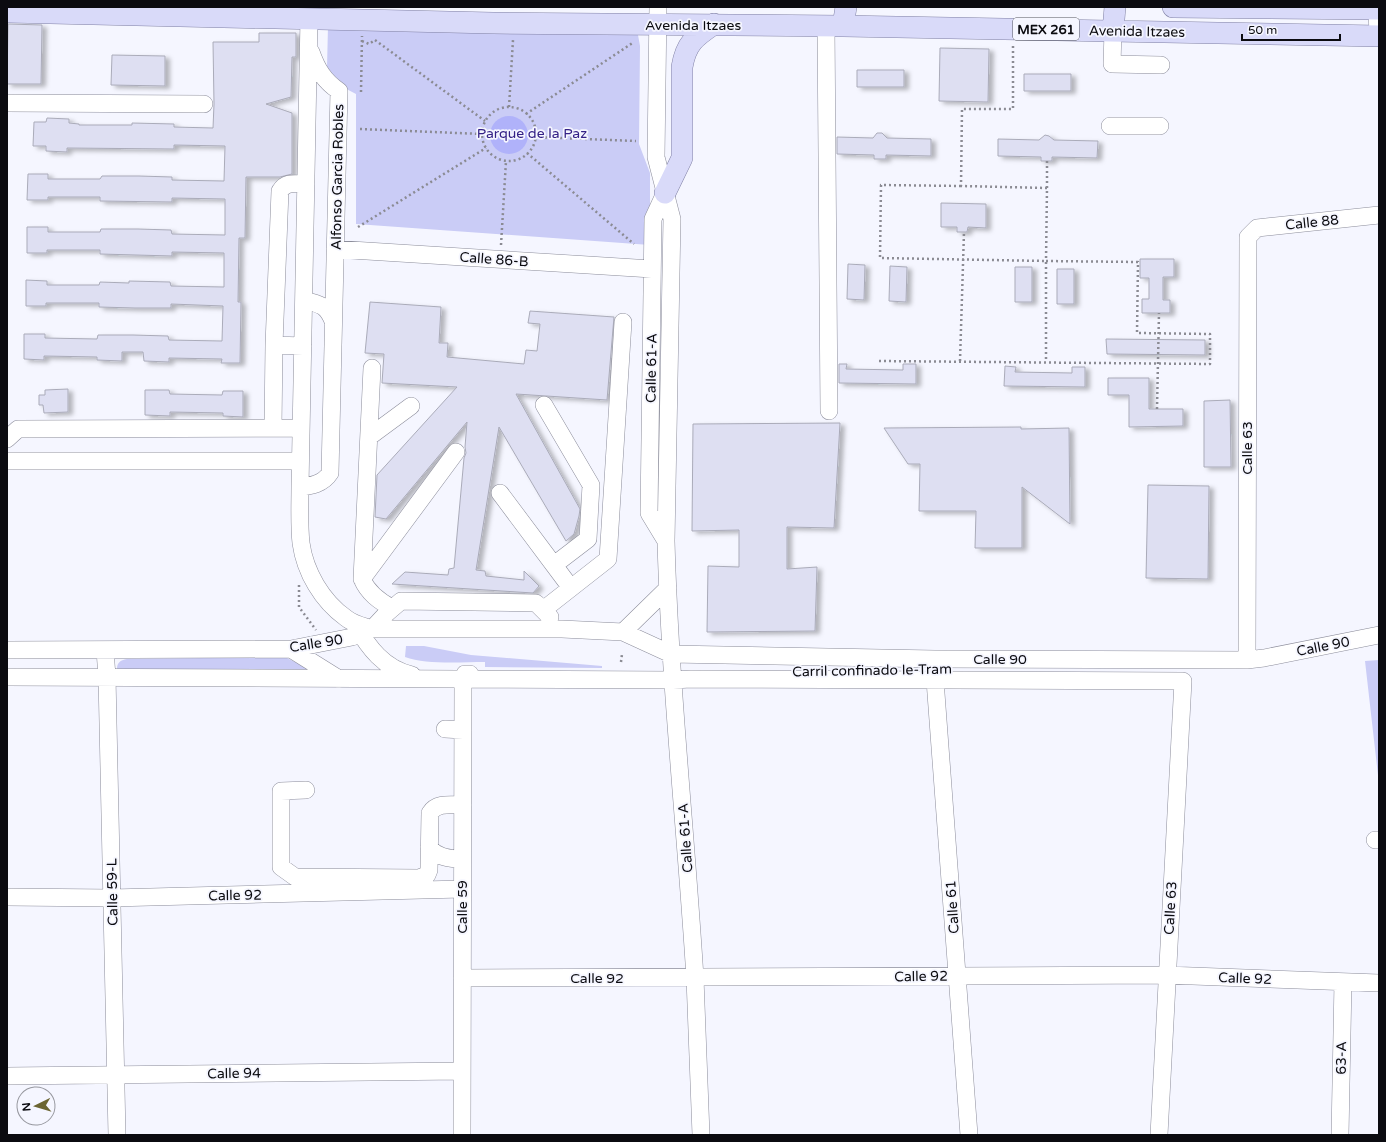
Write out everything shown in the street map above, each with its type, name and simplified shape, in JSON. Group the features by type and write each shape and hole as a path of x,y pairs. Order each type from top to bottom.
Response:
{"main road":[{"path":"493,23 507,16 517,7"},
{"path":"1113,31 1115,7"},
{"name":"Avenida Itzaes","path":"1173,7 1378,8"},
{"name":"Avenida Itzaes","path":"7,12 493,23 659,16 714,24 838,19 1113,31 1379,36"},
{"path":"665,193 682,158 682,67 684,56 690,43 714,24"}],"street":[{"path":"1378,8 1379,36"},
{"name":"Calle 61-A","path":"659,16 656,157 672,219 666,541 671,654 694,978 701,1135"},
{"name":"Alfonso Garcia Robles","path":"309,18 300,461 301,542 309,570 317,587 330,604 346,619 363,629"},
{"path":"829,411 838,19"},
{"path":"1113,31 1112,64 1161,66"},
{"name":"Alfonso Garcia Robles","path":"300,487 311,486 327,478 330,473 339,91 321,75 316,66 309,44"},
{"path":"7,103 204,104"},
{"path":"1110,126 1160,126"},
{"path":"273,428 274,345 280,191 283,186 288,184 306,184"},
{"name":"Calle 61-A","path":"665,193 653,219 649,514 666,541"},
{"name":"Calle 88","path":"1248,237 1257,228 1379,215"},
{"name":"Calle 63","path":"1246,660 1248,237"},
{"name":"Calle 86-B","path":"335,249 652,269"},
{"path":"304,300 323,306 329,311 333,321"},
{"path":"543,610 608,559 623,322"},
{"path":"274,345 303,346"},
{"path":"372,368 362,579 366,588 379,601 392,608"},
{"path":"544,405 591,485 588,539 554,565"},
{"path":"369,437 412,406"},
{"path":"7,439 18,430 301,428"},
{"path":"362,579 456,452"},
{"path":"7,461 300,461"},
{"path":"500,493 571,588"},
{"path":"623,632 668,588"},
{"path":"432,679 402,672 388,665 377,656 366,643 363,629 401,601 536,603 562,629"},
{"name":"Calle 90","path":"7,650 291,649 352,637 363,629 562,629 623,632 671,654 935,659 1246,660 1264,658 1379,635"},
{"name":"Carril confinado Ie-Tram","path":"673,678 704,673 932,669 1177,671 1265,666 1379,645"},
{"path":"291,649 339,679"},
{"name":"Calle 59-L","path":"105,650 107,677 117,1135"},
{"path":"7,676 463,680 673,678"},
{"name":"Calle 90","path":"673,678 1183,681"},
{"name":"Calle 59","path":"462,1135 463,680"},
{"name":"Calle 61","path":"934,680 969,1135"},
{"name":"Calle 63","path":"1158,1135 1183,681"},
{"path":"445,729 463,730"},
{"path":"306,790 281,791 281,866 295,876 419,878 427,875 430,813 432,809 436,806 442,805 463,805"},
{"path":"429,847 432,851 442,857 462,860"},
{"path":"295,876 295,893"},
{"name":"Calle 92","path":"7,897 112,898 462,890"},
{"name":"Calle 92","path":"462,978 1166,975 1379,983"},
{"name":"63-A","path":"1340,1135 1343,982"},
{"name":"Calle 94","path":"7,1076 462,1071"}],"path":[{"path":"361,92 362,30"},
{"path":"509,107 513,33"},
{"path":"362,40 367,44 372,43 375,39 485,121"},
{"path":"526,114 637,39"},
{"path":"961,186 962,109 1013,109 1013,42"},
{"path":"509,107 517,108 526,114 533,122 535,128 535,137 532,148 518,159 506,161 492,155 486,148 482,134 485,121 490,114 496,110 509,107"},
{"path":"360,129 482,134"},
{"path":"535,137 636,141"},
{"path":"358,227 486,148"},
{"path":"527,153 634,244"},
{"path":"500,259 506,161"},
{"path":"1046,362 1047,161"},
{"path":"879,360 1210,364 1210,334 1137,333 1138,262 880,258 881,185 1047,188"},
{"path":"960,361 964,232"},
{"path":"1157,409 1159,313"},
{"path":"299,584 299,607 319,634"},
{"path":"621,662 622,654"}],"green space":[{"name":"Parque de la Paz","path":"328,26 638,35 640,46 639,144 650,173 650,245 356,224 356,94 333,82 327,68"},
{"path":"406,646 424,646 471,655 602,666 602,668 485,667 485,662 414,660 405,657"},
{"path":"285,657 311,670 270,672 117,669 119,662 127,659"},
{"path":"1379,660 1379,784 1365,661"}],"water":[{"path":"509,116 522,122 528,135 522,148 509,154 496,148 490,135 496,122"}],"building":[{"path":"8,24 42,25 41,84 7,84"},
{"path":"259,33 296,33 296,57 292,57 291,97 266,104 292,113 292,174 280,177 246,177 245,238 239,238 238,302 241,302 240,363 221,363 222,359 169,358 169,362 144,361 143,352 122,352 122,361 97,360 97,357 44,356 44,360 24,359 24,334 45,334 45,338 97,339 98,335 133,335 168,336 169,340 222,341 223,306 171,304 171,308 135,308 99,307 99,303 46,303 46,306 26,306 26,280 47,281 47,285 99,285 100,282 129,283 129,281 170,282 171,286 224,287 224,253 172,252 172,256 100,254 100,250 47,250 47,253 27,253 27,227 48,227 48,232 100,232 101,229 138,229 171,230 172,234 225,235 225,199 172,198 172,202 100,201 100,197 48,197 48,200 27,200 28,174 48,174 48,179 100,179 102,176 139,176 172,177 172,180 224,181 225,146 174,145 174,149 67,148 67,152 46,151 46,146 33,146 34,122 46,122 47,118 69,119 69,123 79,125 132,125 132,123 174,124 174,127 213,128 213,42 259,42"},
{"path":"940,48 989,49 988,102 939,101"},
{"path":"112,55 165,56 165,86 111,85"},
{"path":"857,70 904,70 904,87 857,87"},
{"path":"1024,74 1071,74 1071,91 1024,91"},
{"path":"877,133 882,133 887,138 931,139 931,156 886,155 886,159 874,159 874,155 837,154 837,137 873,138"},
{"path":"1045,135 1054,140 1098,141 1097,158 1052,157 1052,161 1041,161 1041,157 998,156 998,139 1039,140"},
{"path":"941,203 986,204 986,228 968,227 967,232 957,232 957,227 941,227"},
{"path":"1140,259 1174,259 1174,277 1163,277 1163,300 1170,300 1170,313 1142,313 1142,299 1149,299 1149,278 1140,278"},
{"path":"848,264 865,265 864,300 847,299"},
{"path":"890,266 907,267 906,302 889,301"},
{"path":"1015,267 1032,267 1032,302 1015,302"},
{"path":"1057,269 1074,269 1074,304 1057,304"},
{"path":"370,302 441,307 439,343 448,343 447,357 524,364 526,350 537,351 540,324 528,323 530,311 614,317 607,400 516,394 580,509 574,534 566,541 499,427 476,570 485,571 486,576 524,580 524,571 539,586 533,593 392,584 405,572 448,575 449,569 454,568 464,458 466,453 467,422 386,519 375,517 377,475 457,387 382,383 384,354 365,353"},
{"path":"1106,339 1205,340 1205,355 1107,354"},
{"path":"839,364 847,364 846,369 903,370 903,364 916,364 916,384 839,383"},
{"path":"1005,366 1016,367 1015,372 1072,373 1072,367 1085,367 1085,387 1004,386"},
{"path":"1108,378 1149,378 1149,409 1183,409 1183,426 1129,427 1129,395 1108,395"},
{"path":"68,389 68,412 44,413 43,405 39,405 39,395 45,395 45,390"},
{"path":"145,390 169,390 170,394 222,395 223,391 243,391 243,417 223,416 223,413 170,412 170,416 145,415"},
{"path":"1230,400 1231,467 1204,467 1204,401"},
{"path":"840,423 834,528 787,527 787,569 817,567 815,631 707,632 708,566 739,567 739,530 692,531 693,424"},
{"path":"1021,427 1021,429 1069,428 1070,524 1022,487 1022,548 975,548 976,511 919,511 920,464 908,464 884,428"},
{"path":"1148,485 1209,486 1208,579 1146,578"}]}
